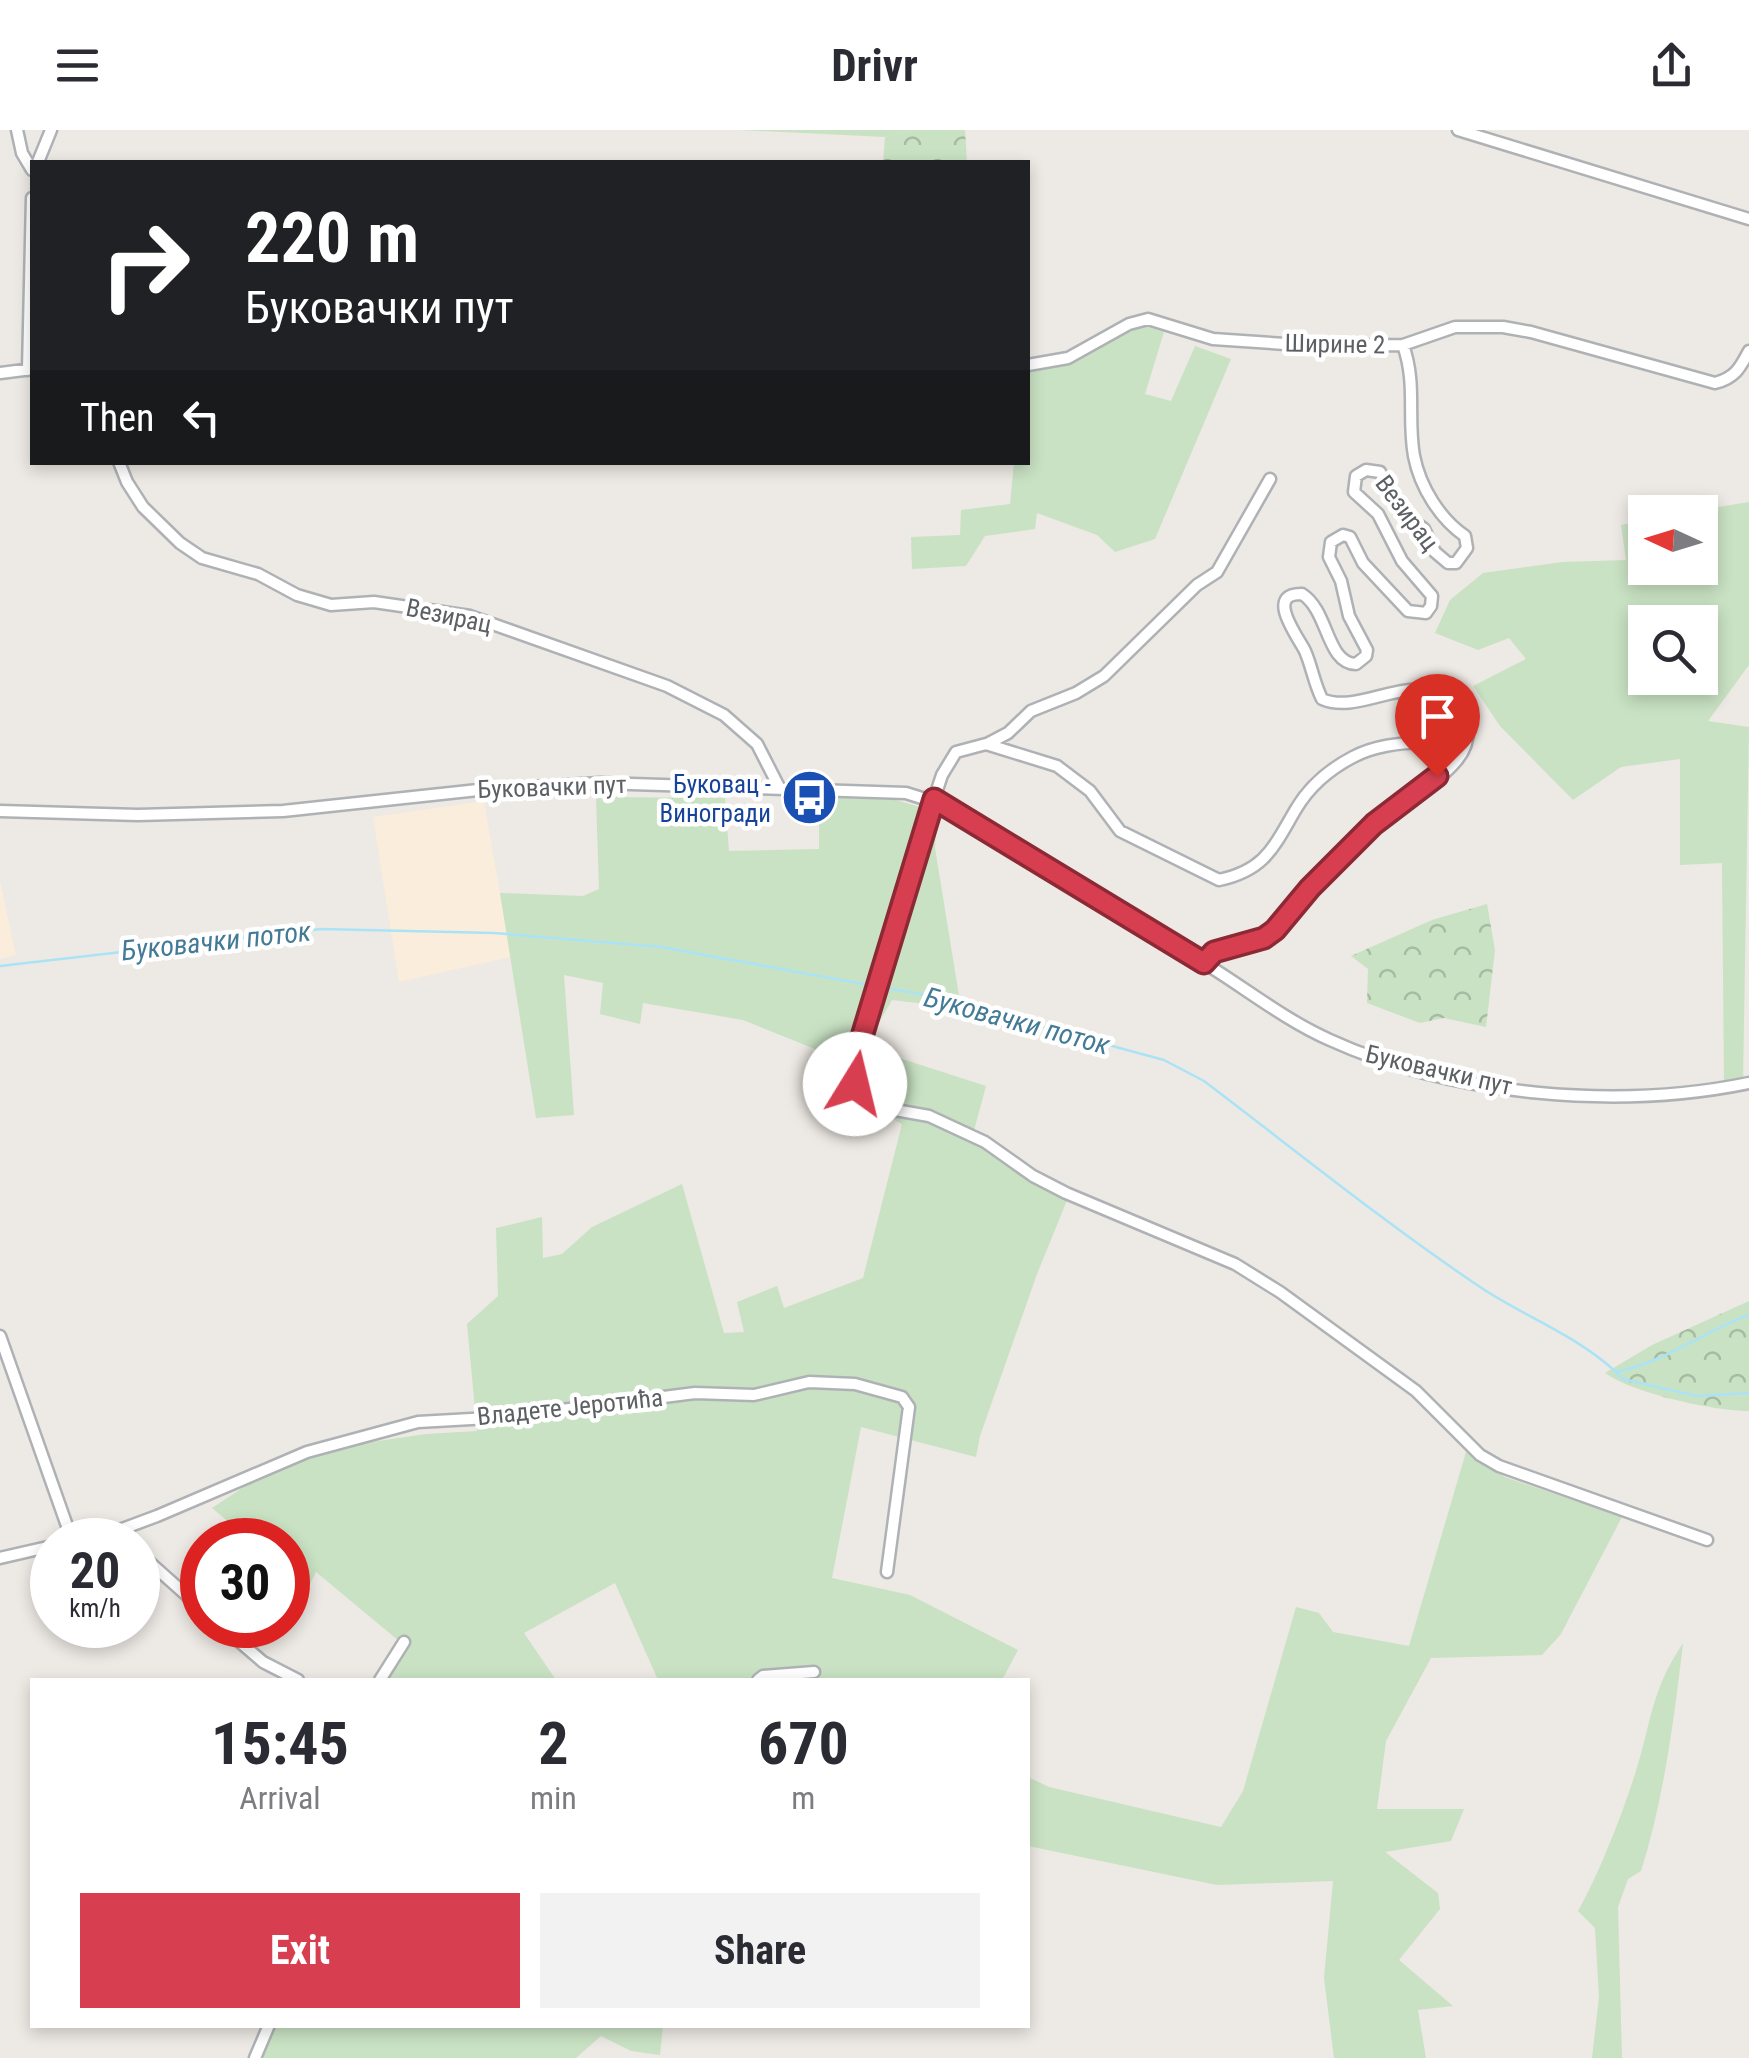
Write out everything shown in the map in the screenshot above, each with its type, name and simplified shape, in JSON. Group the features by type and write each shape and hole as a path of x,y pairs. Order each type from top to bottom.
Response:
{"street":[{"path":"17,130 30,166"},
{"path":"39,160 50,130"},
{"path":"1458,130 1749,219"},
{"name":"Ширине 2","path":"1030,365 1068,358 1129,324 1148,319 1213,338 1316,346 1403,345 1455,327 1503,328 1549,336 1716,382 1729,380 1738,372 1749,351"},
{"name":"Везирац","path":"1403,345 1412,370 1414,456 1432,500 1448,524 1464,536 1467,548 1456,564 1448,563 1435,552 1424,529 1398,509 1380,472 1366,470 1356,476 1354,492 1378,514 1402,561 1432,596 1432,606 1426,613 1408,612 1363,563 1350,538 1343,535 1331,542 1329,557 1342,580 1349,616 1367,650 1366,656 1356,664 1342,660 1334,651 1316,604 1302,594 1284,603 1284,613 1307,654 1322,699 1348,704 1406,689 1447,694 1460,702 1466,712 1468,736"},
{"path":"0,373 30,369"},
{"name":"Везирац","path":"120,465 143,507 180,543 202,558 258,574 296,596 331,605 374,602 470,616 666,686 724,715 746,734 757,744 779,787"},
{"path":"1270,479 1217,572 1183,597 1104,676 1031,712 1008,734 956,752 934,799 853,1066 855,1084 863,1096 884,1108 930,1116 986,1142 1033,1176 1066,1193 1235,1264 1335,1329 1416,1391 1480,1454 1499,1466 1707,1540"},
{"path":"986,744 1057,766 1090,792 1120,831 1219,880 1234,877 1257,864 1278,844 1297,807 1316,783 1354,756 1401,743 1468,736"},
{"path":"1204,963 1214,952 1264,938 1275,930 1310,888 1374,824 1459,759 1468,736"},
{"name":"Буковачки пут","path":"0,811 106,815 283,811 478,790 600,783 887,790 934,799 1271,1008 1322,1037 1389,1062 1522,1090 1668,1094 1749,1083"},
{"path":"0,1336 67,1518"},
{"name":"Владете Јеротића","path":"159,1518 307,1452 418,1422 507,1417 695,1393 754,1395 809,1382 831,1382 902,1397 909,1406 887,1572"},
{"path":"0,1558 30,1551"},
{"path":"160,1572 180,1589"},
{"path":"381,1678 404,1642"},
{"path":"247,1648 263,1662 294,1678"},
{"path":"760,1678 814,1672"},
{"path":"255,2058 268,2028"}],"shaded area":[{"path":"484,801 511,957 399,982 373,817"},
{"path":"0,881 16,955 0,959"}],"green space":[{"path":"739,130 911,130 885,137"},
{"path":"911,130 965,130 967,160 883,160 885,137"},
{"path":"1138,324 1164,332 1145,394 1171,401 1195,346 1231,359 1155,539 1115,552 1097,535 1037,513 1035,529 985,536 966,566 912,569 911,537 960,535 961,510 1010,504 1014,465 1030,465 1030,371 1072,361"},
{"path":"1749,502 1749,665 1708,721 1749,727 1743,1081 1724,1082 1722,863 1680,865 1680,759 1621,767 1573,800 1500,726 1473,686 1526,659 1509,638 1478,650 1435,633 1450,600 1483,573 1563,562 1626,560 1621,525 1628,524 1628,585 1718,585 1718,507"},
{"path":"819,796 896,800 937,812 935,848 961,1008 892,1000 865,1047 986,1086 972,1138 1068,1198 1037,1274 976,1457 861,1427 832,1578 910,1595 1018,1650 1003,1678 657,1678 615,1583 524,1633 555,1678 387,1678 405,1646 316,1572 310,1584 310,1518 224,1518 212,1508 274,1467 351,1445 477,1431 467,1324 498,1296 496,1228 542,1217 543,1258 562,1254 592,1227 682,1184 724,1333 744,1332 737,1302 777,1286 784,1308 863,1278 902,1124 877,1110 857,1084 860,1067 743,1020 643,1003 640,1024 600,1014 603,983 564,975 574,1115 536,1118 500,893 583,896 599,889 596,797 725,798 729,851 819,849"},
{"path":"1487,904 1495,950 1486,1027 1444,1018 1420,1023 1367,1003 1368,969 1351,956 1432,920"},
{"path":"1749,1301 1749,1411 1674,1400 1605,1373 1652,1345"},
{"path":"1466,1452 1505,1477 1622,1517 1561,1634 1542,1655 1431,1658 1386,1741 1377,1809 1464,1809 1451,1841 1385,1852 1438,1893 1440,1909 1399,1960 1453,2006 1418,2010 1426,2058 1334,2058 1324,1978 1333,1881 1217,1885 1030,1846 1030,1778 1049,1787 1221,1827 1243,1791 1296,1607 1319,1613 1333,1632 1409,1646"},
{"path":"1683,1643 1656,1815 1641,1871 1628,1879 1618,1907 1622,2058 1592,2058 1599,1997 1595,1928 1578,1911 1624,1808 1658,1692"},
{"path":"270,2028 663,2028 660,2055 631,2051 601,2036 576,2058 258,2058"}],"waterway":[{"name":"Буковачки поток","path":"0,966 321,929 494,933 661,947 874,986"},
{"name":"Буковачки поток","path":"881,987 1164,1060 1204,1081 1445,1263 1497,1298 1584,1347 1616,1372 1651,1361 1749,1315"},
{"path":"1616,1372 1623,1379 1696,1396 1749,1393"}],"place":[{"name":"Буковац - Виногради","path":"810,798"}],"route":[{"path":"855,1084 853,1066 934,799 1204,963 1214,952 1264,938 1275,930 1310,888 1374,824 1437,776"}]}
